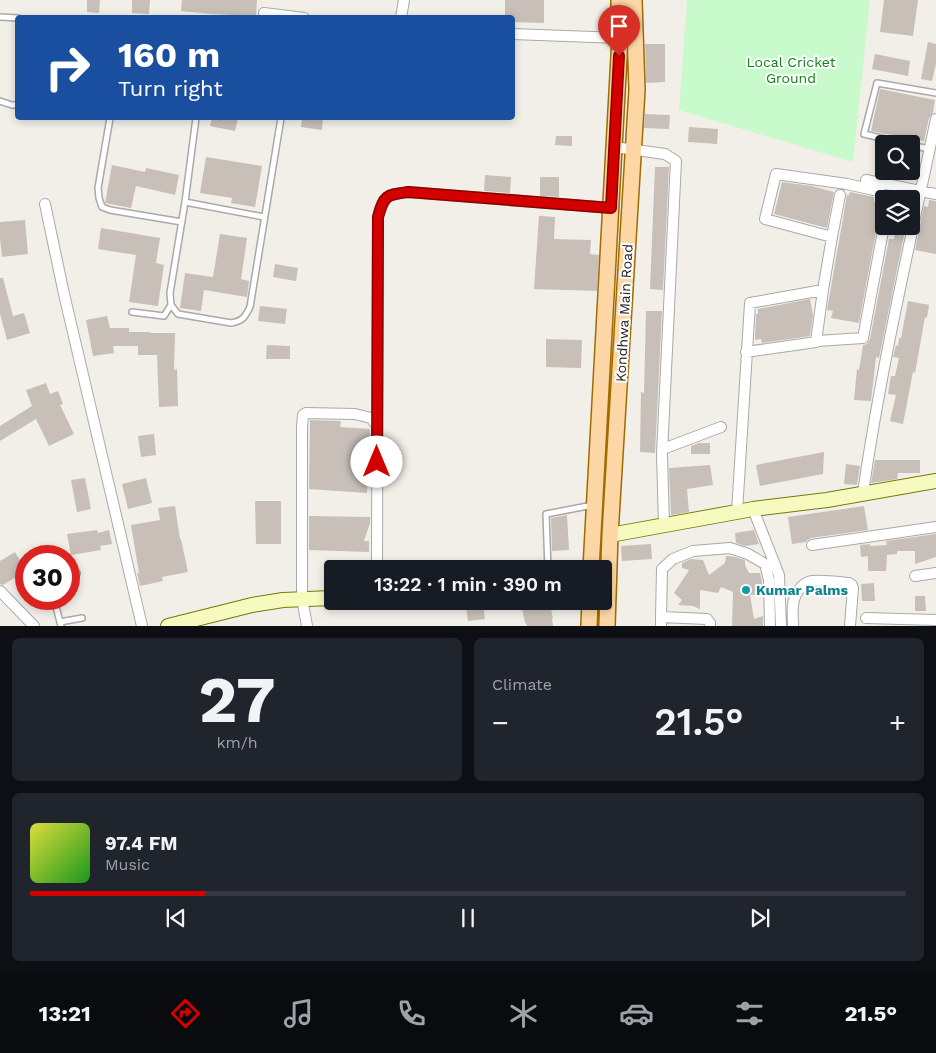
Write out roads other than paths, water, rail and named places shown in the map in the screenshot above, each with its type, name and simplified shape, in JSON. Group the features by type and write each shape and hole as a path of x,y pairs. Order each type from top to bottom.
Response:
{"main road":[{"name":"Kondhwa Main Road","path":"591,560 620,38 619,0"},
{"name":"Kondhwa Main Road","path":"607,560 637,90 634,0"},
{"path":"589,626 590,610"},
{"name":"Kondhwa Main Road","path":"607,610 607,626"}],"street":[{"path":"402,15 404,0"},
{"path":"264,13 280,15"},
{"path":"515,34 620,38"},
{"path":"863,493 885,359 936,119"},
{"path":"614,147 665,154 676,161 663,449 664,525"},
{"path":"832,237 765,219 776,174 847,184 875,190"},
{"path":"866,180 936,194"},
{"path":"377,560 378,217 382,202 389,195 408,192 611,208"},
{"path":"816,341 840,195"},
{"path":"45,204 64,294 142,626"},
{"path":"746,352 816,341 863,338 882,235"},
{"path":"737,512 750,303 823,290"},
{"path":"307,626 302,598 303,416 306,413 355,414 371,418 377,426"},
{"path":"663,449 721,427"},
{"path":"610,535 753,509 827,500 936,480"},
{"path":"753,509 779,575 781,626"},
{"path":"812,544 936,527"},
{"path":"710,626 707,619 703,618 661,622 662,569 673,559 694,551 730,548 748,554 765,564 769,580 770,626"},
{"path":"915,576 936,573"},
{"path":"793,626 795,596 805,584 812,581 849,583 852,585 850,626"},
{"path":"0,591 34,626"},
{"path":"168,626 197,622 252,605 302,598 324,598"},
{"path":"866,618 912,622 936,620"}],"lane":[{"path":"0,17 15,18"},
{"path":"875,137 864,134 877,83 936,93"},
{"path":"0,101 15,106"},
{"path":"110,120 98,188 102,207 182,222"},
{"path":"196,120 170,293 171,305 178,314 231,323 239,322 246,316 250,307 280,120"},
{"path":"920,147 930,149"},
{"path":"185,202 264,217"},
{"path":"132,312 164,316 171,305"},
{"path":"548,560 546,514 594,504"},
{"path":"57,610 60,624 82,618"}],"place":[{"name":"Kumar Palms","path":"746,590"}],"park label":[{"name":"Local Cricket Ground","path":"791,70"}]}
